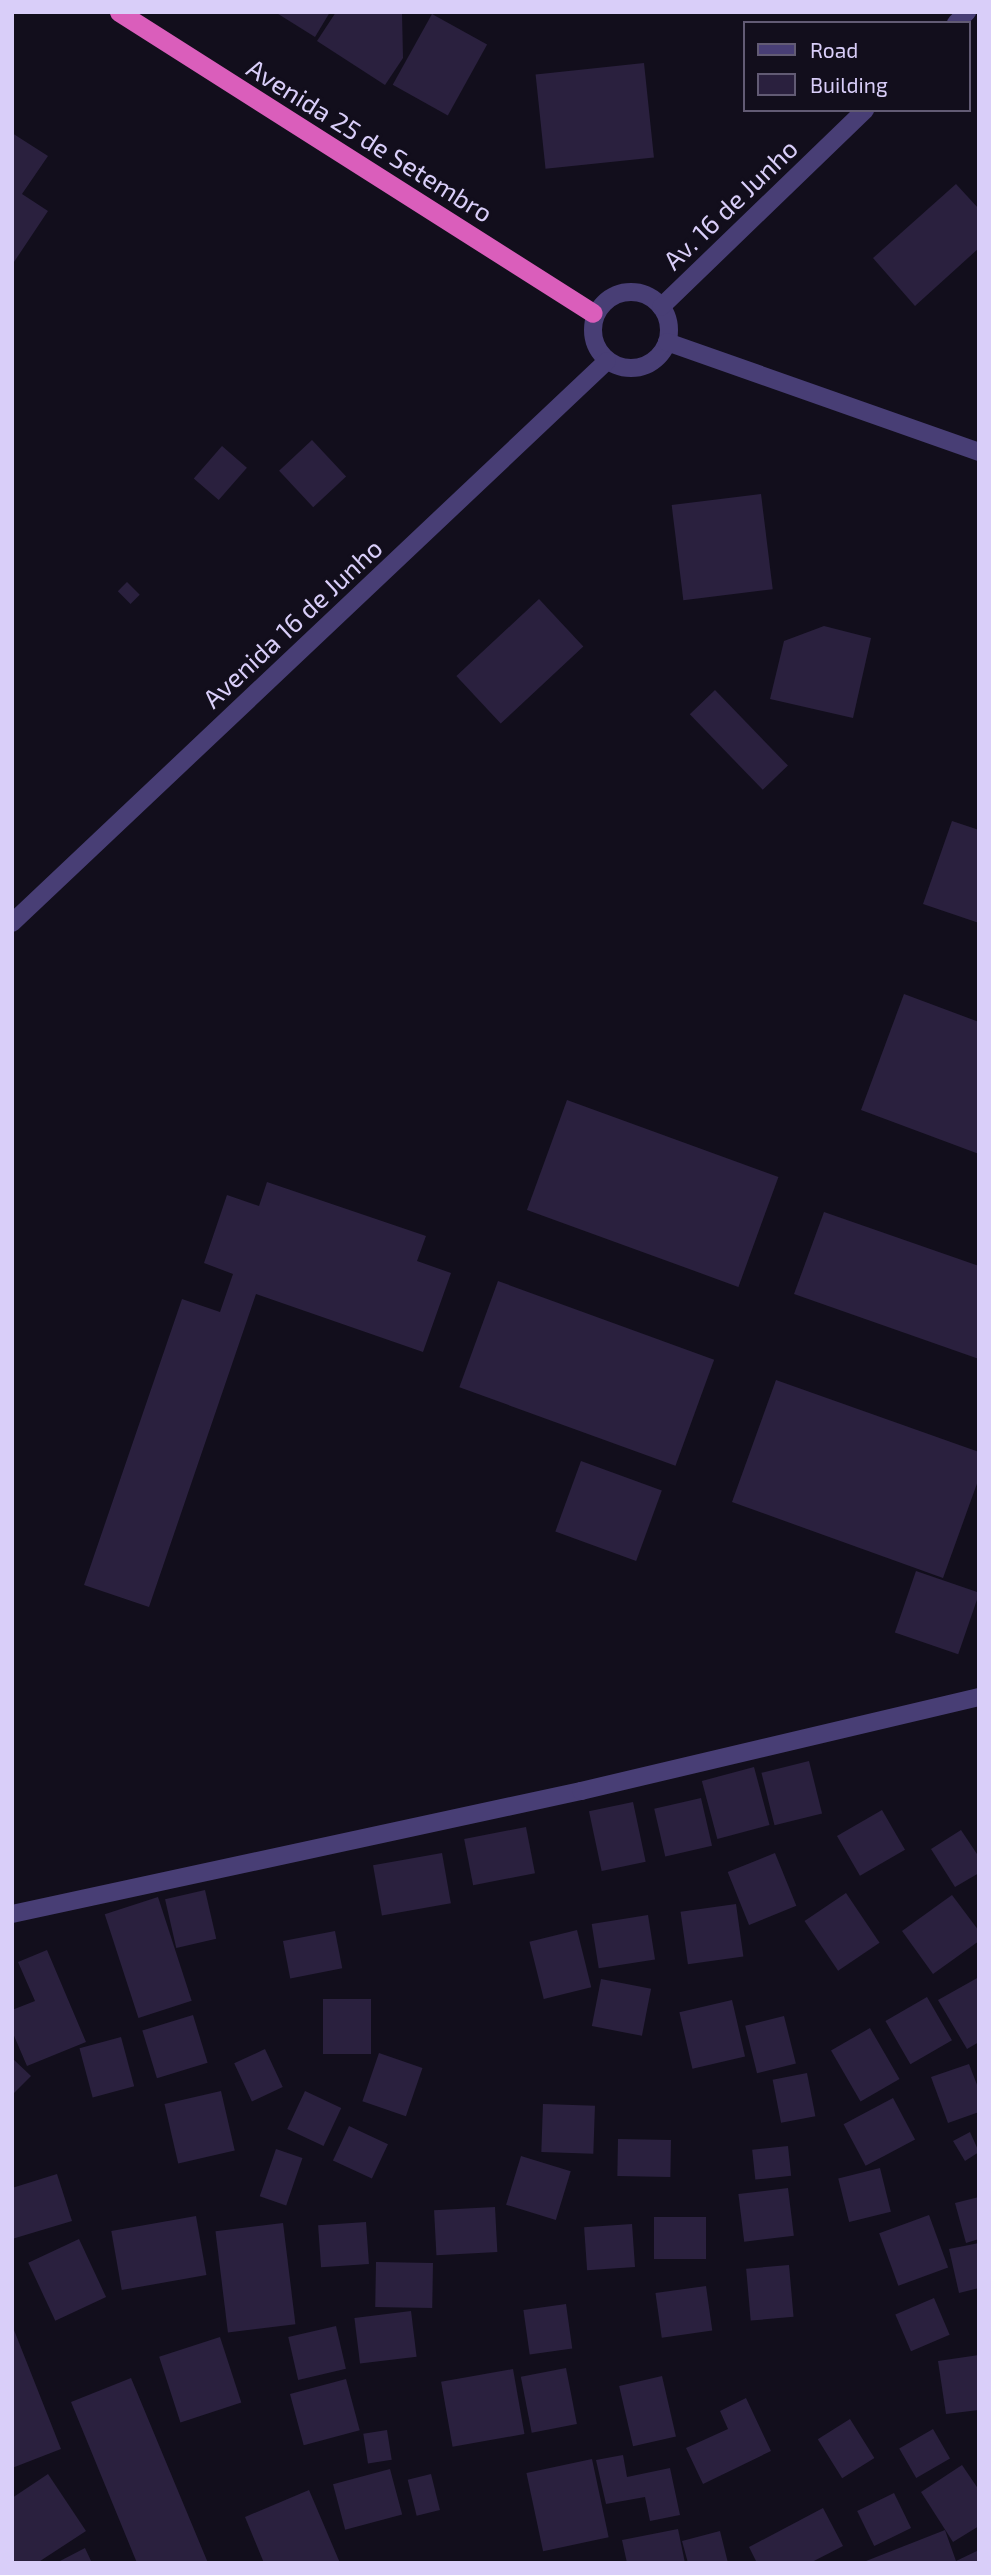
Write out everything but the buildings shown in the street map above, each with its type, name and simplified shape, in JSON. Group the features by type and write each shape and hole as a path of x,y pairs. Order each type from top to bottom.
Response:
{"highway":[{"name":"Avenida 25 de Setembro","path":"119,12 593,313"}],"street":[{"name":"Av. 16 de Junho","path":"661,307 863,112"},
{"path":"628,292 661,307 669,323 667,342 658,358 642,367 624,368 607,361 596,346 593,313 628,292"},
{"path":"667,342 979,452"},
{"name":"Avenida 16 de Junho","path":"12,923 607,361"},
{"path":"12,1913 582,1791 979,1697"}]}
